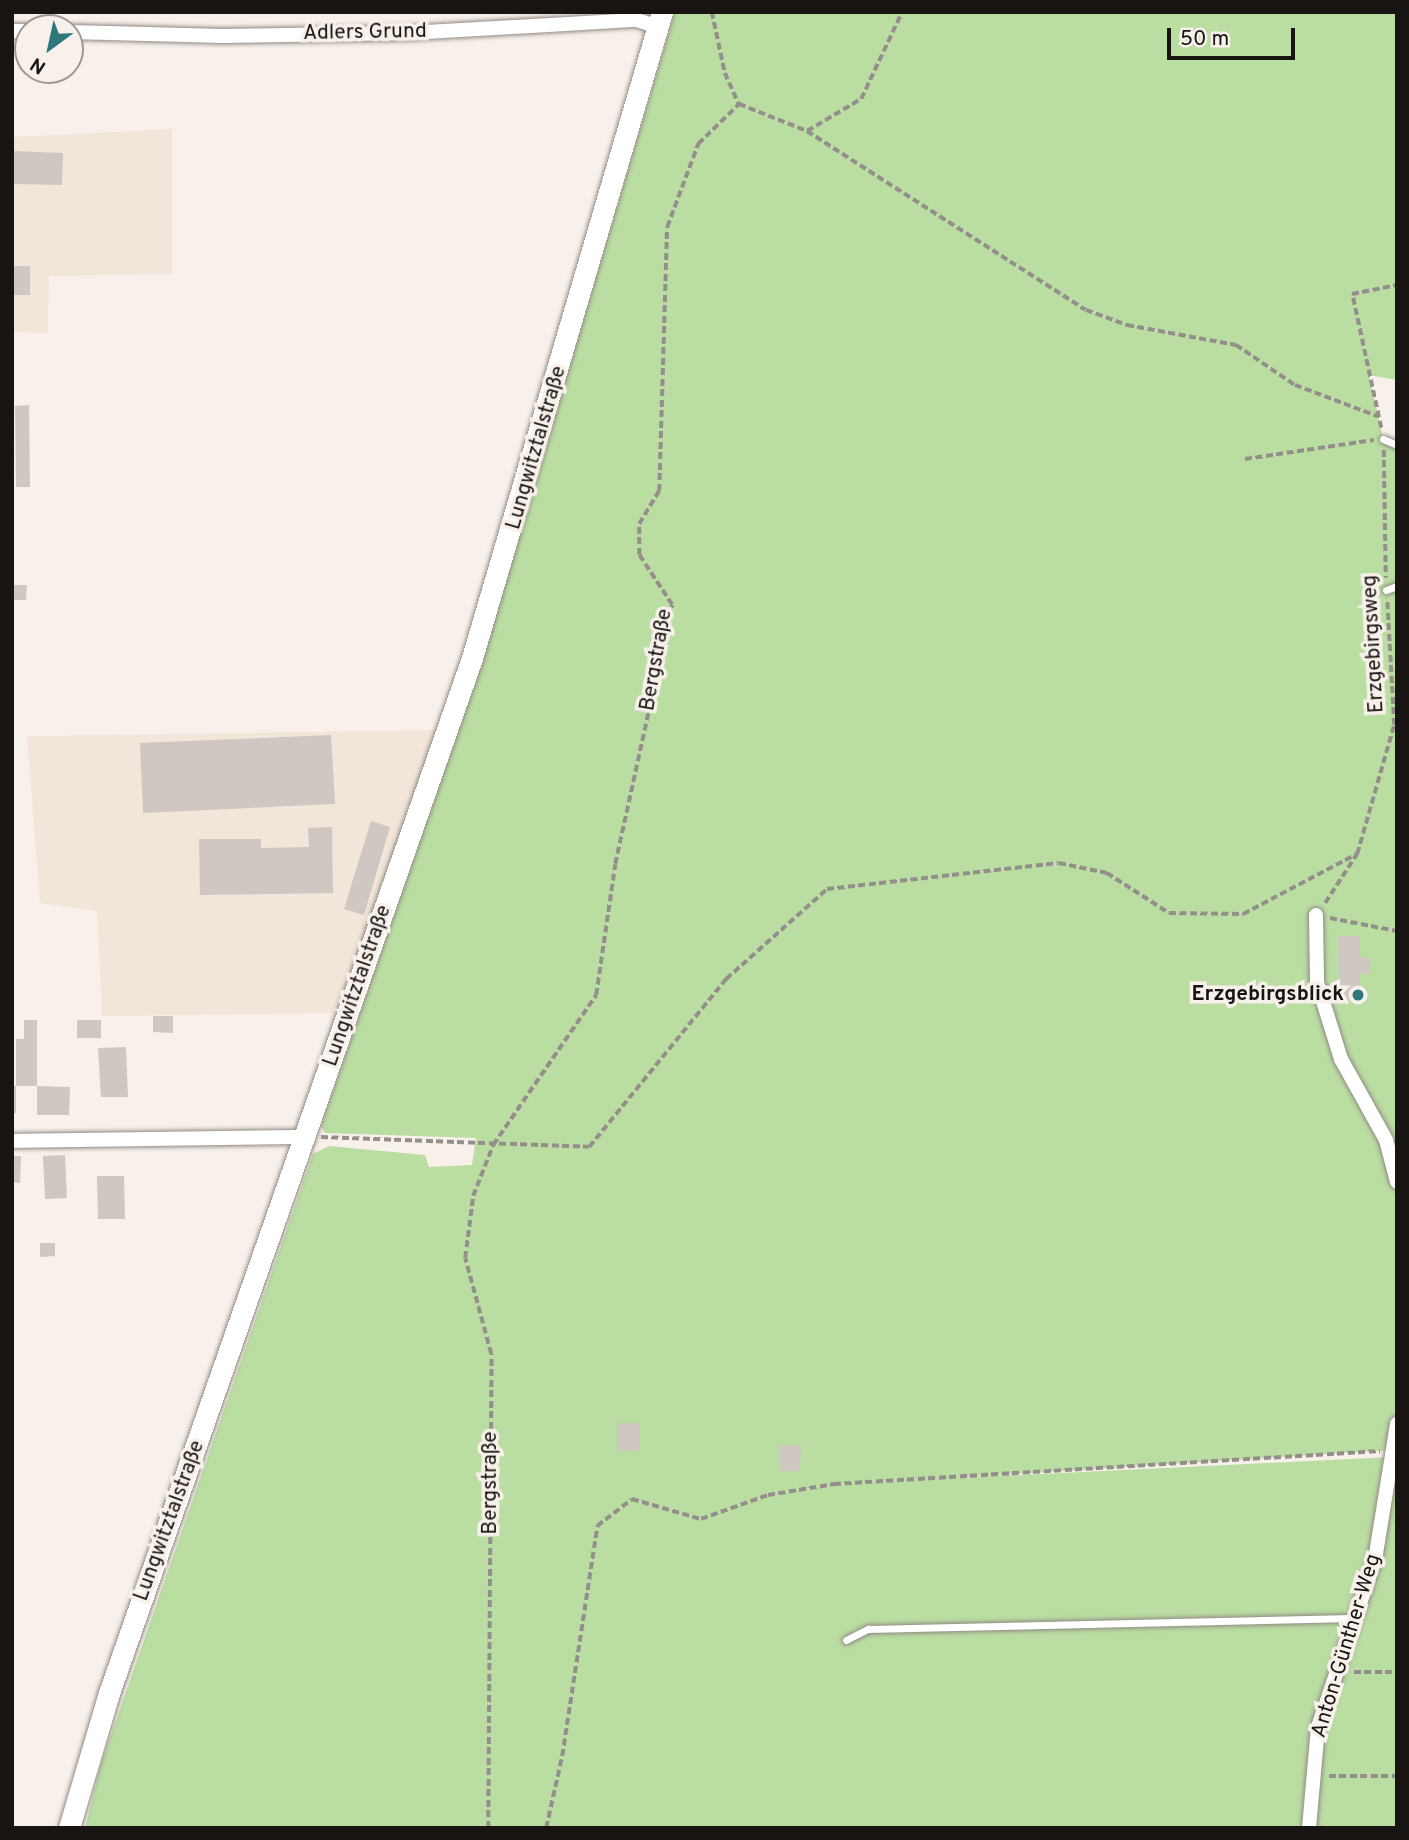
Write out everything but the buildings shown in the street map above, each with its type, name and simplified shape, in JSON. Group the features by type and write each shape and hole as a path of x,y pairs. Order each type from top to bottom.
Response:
{"main road":[{"name":"Lungwitztalstraße","path":"69,1828 109,1693 489,606 660,19"}],"street":[{"name":"Adlers Grund","path":"84,32 395,33 660,19"},
{"path":"1317,915 1317,982 1341,1059 1386,1140 1397,1182"},
{"path":"12,1141 305,1137"},
{"name":"Anton-Günther-Weg","path":"1310,1828 1318,1727 1338,1672 1352,1618 1375,1560 1397,1424"}],"lane":[{"path":"1383,439 1397,445"},
{"path":"1386,590 1397,586"},
{"path":"846,1640 868,1629 1352,1618"}],"path":[{"path":"712,12 725,73 739,104 807,131 1086,310 1127,326 1236,345 1296,384 1379,417"},
{"path":"807,131 861,99 902,12"},
{"name":"Bergstraße","path":"488,1828 491,1354 466,1258 473,1196 493,1145 596,995 615,864 672,604 639,555 639,524 659,491 667,227 698,144 739,104"},
{"name":"Erzgebirgsweg","path":"1317,915 1357,854 1394,725 1393,651 1386,590 1383,439 1352,294 1397,285"},
{"path":"1245,459 1383,439"},
{"path":"305,1137 589,1147 726,979 827,889 1059,863 1107,873 1169,913 1242,914 1357,854"},
{"path":"1317,915 1397,931"},
{"path":"546,1828 562,1756 597,1527 632,1499 701,1519 768,1495 834,1484 1393,1450"},
{"path":"1338,1672 1397,1672"},
{"path":"1313,1776 1397,1776"}],"shaded area":[{"path":"172,129 172,274 49,276 48,333 12,332 12,137"},
{"path":"439,730 336,1013 102,1016 97,911 40,903 27,736"}],"green space":[{"path":"675,12 1397,12 1397,380 1369,375 1383,438 1397,445 1397,1828 85,1828 101,1764 313,1154 329,1146 425,1155 429,1167 472,1165 476,1138 325,1133 321,1126 482,662","holes":["1392,1450 1391,1457 938,1479"]}],"place":[{"name":"Erzgebirgsblick","path":"1358,995"}]}
